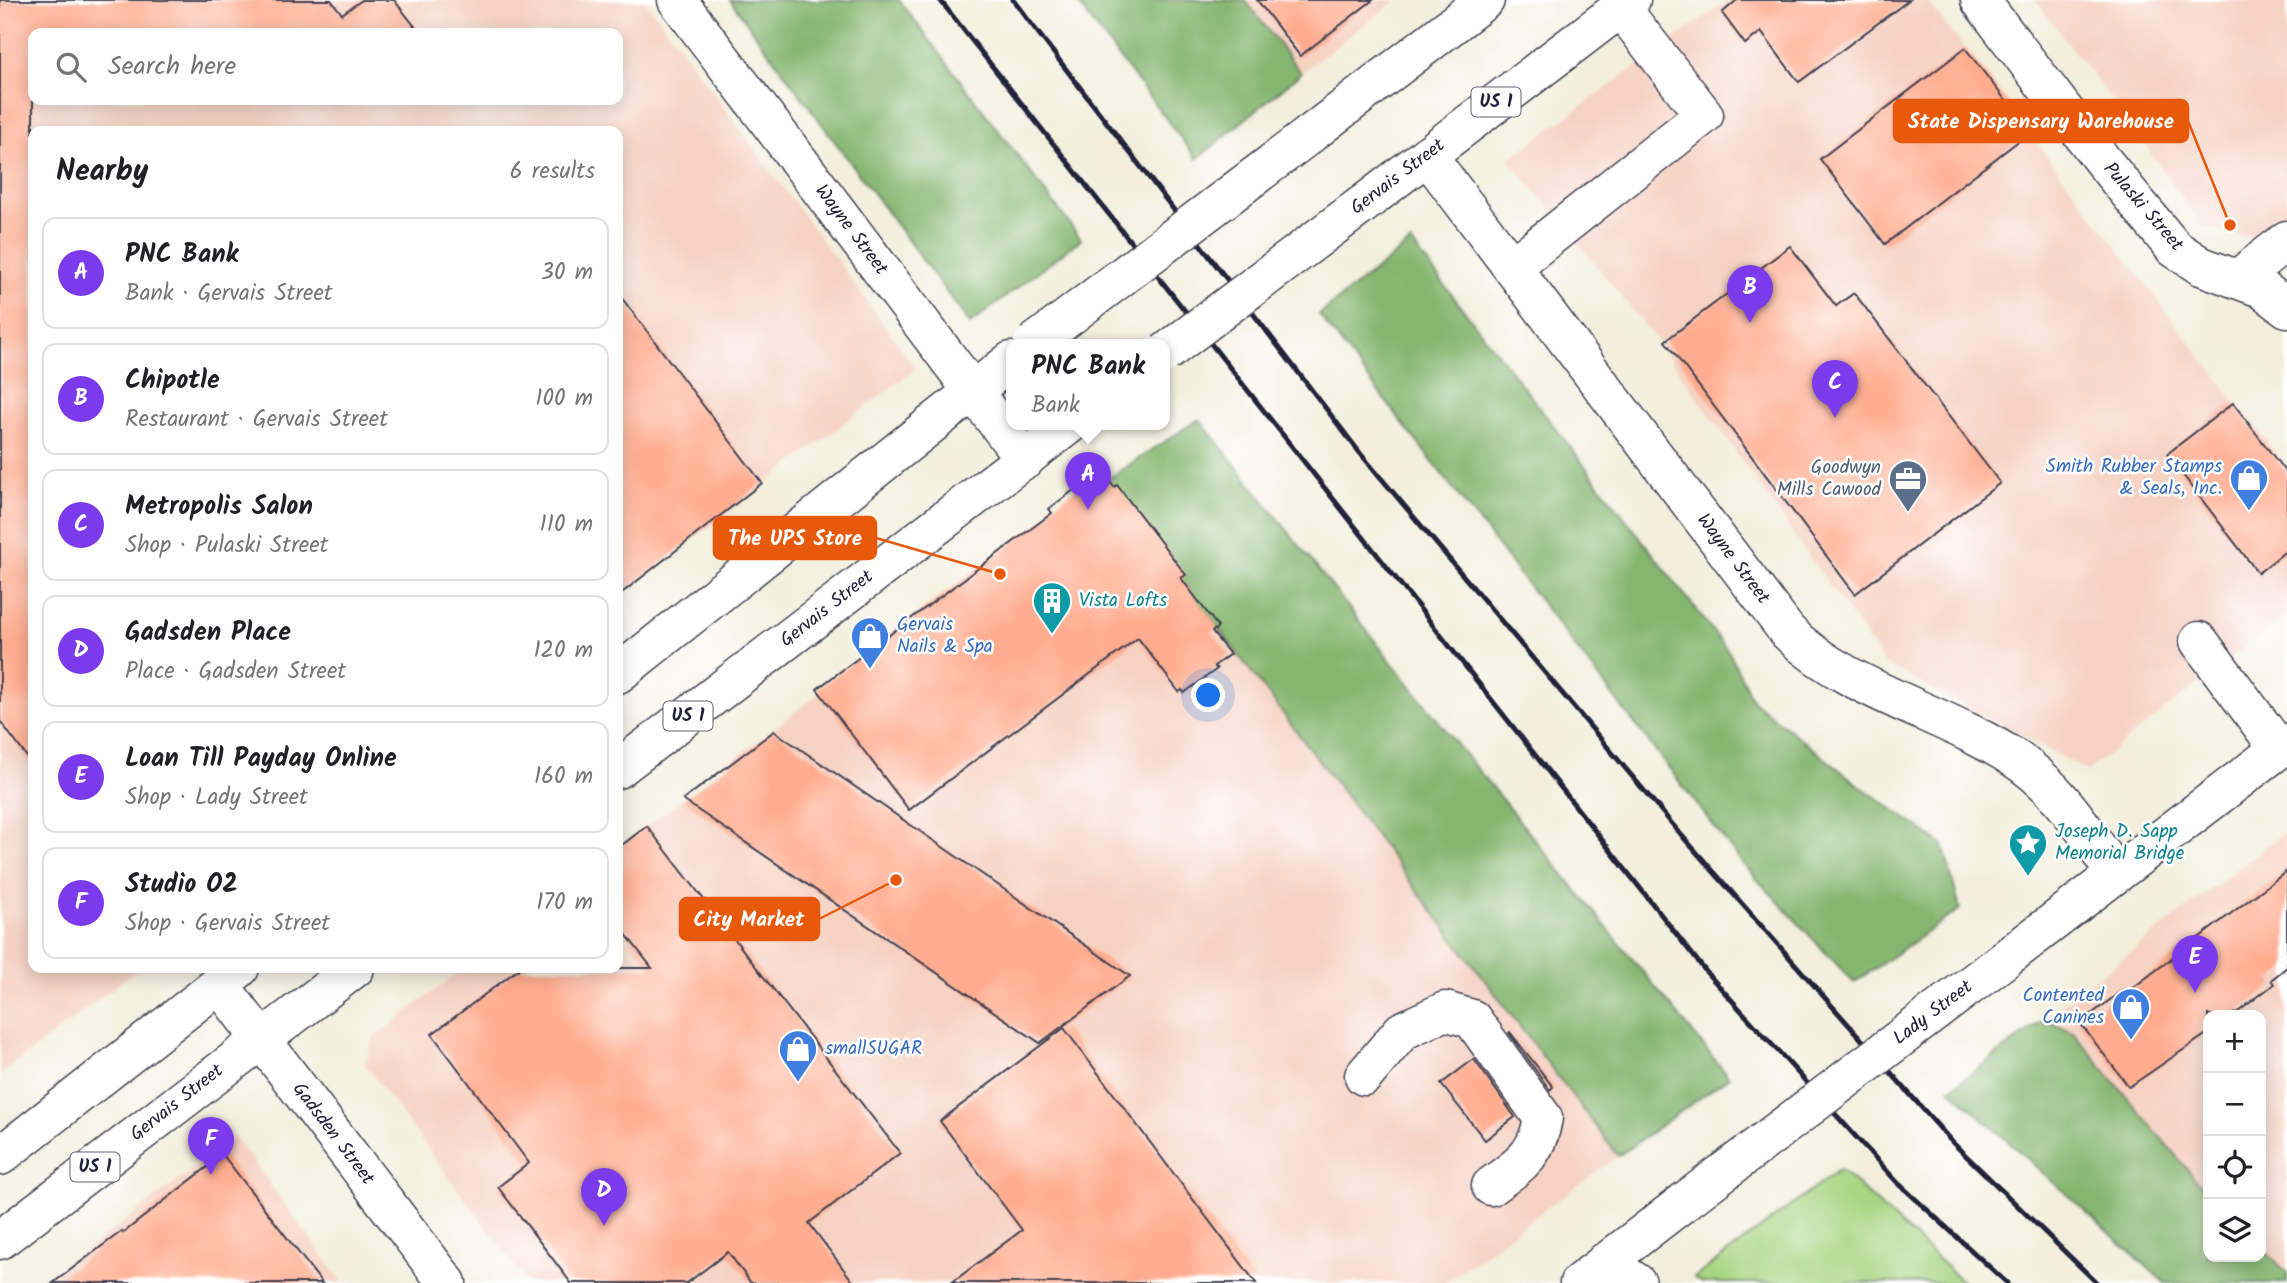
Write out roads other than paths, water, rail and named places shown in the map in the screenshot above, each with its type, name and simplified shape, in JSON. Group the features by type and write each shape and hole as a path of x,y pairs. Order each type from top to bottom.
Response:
{"main road":[{"name":"Wayne Street","path":"677,0 1025,460"},
{"path":"1040,339 1485,0"},
{"name":"Pulaski Street","path":"1980,0 2094,150 2174,248 2202,266 2261,288 2287,308"},
{"path":"1513,266 1704,115 1626,4"},
{"name":"Gervais Street","path":"1170,349 1626,4"},
{"name":"Wayne Street","path":"1427,155 1801,645 1831,666 1962,729 2030,769 2069,809 2115,873"},
{"path":"2239,278 2287,240"},
{"path":"623,670 1006,365"},
{"name":"Gervais Street","path":"623,765 1062,430"},
{"path":"2199,641 2283,746"},
{"name":"Lady Street","path":"1592,1272 2283,746"},
{"name":"Gervais Street","path":"0,1240 348,973"},
{"path":"0,1156 229,976"},
{"name":"Gadsden Street","path":"229,976 261,1039 447,1283"},
{"path":"1364,1076 1402,1031 1445,1011 1472,1019 1543,1118 1539,1141 1521,1164 1491,1185"},
{"path":"1592,1272 1637,1283"}],"railway":[{"path":"940,0 1707,973 1897,1182 2007,1283"},
{"path":"1013,0 1360,453 1684,838 1952,1142 2097,1283"}],"place":[{"name":"State Dispensary Warehouse","path":"2230,225"},
{"name":"Chipotle","path":"1750,323"},
{"name":"Metropolis Salon","path":"1835,418"},
{"name":"PNC Bank","path":"1088,510"},
{"name":"Smith Rubber Stamps & Seals, Inc.","path":"2249,512"},
{"name":"Goodwyn Mills Cawood","path":"1908,513"},
{"name":"The UPS Store","path":"1000,574"},
{"name":"Vista Lofts","path":"1052,635"},
{"name":"Gervais Nails & Spa","path":"870,670"},
{"name":"Joseph D. Sapp Memorial Bridge","path":"2028,877"},
{"name":"City Market","path":"896,880"},
{"name":"Loan Till Payday Online","path":"2195,993"},
{"name":"Contented Canines","path":"2131,1041"},
{"name":"smallSUGAR","path":"798,1083"},
{"name":"Studio O2","path":"211,1175"},
{"name":"Gadsden Place","path":"604,1226"}]}
